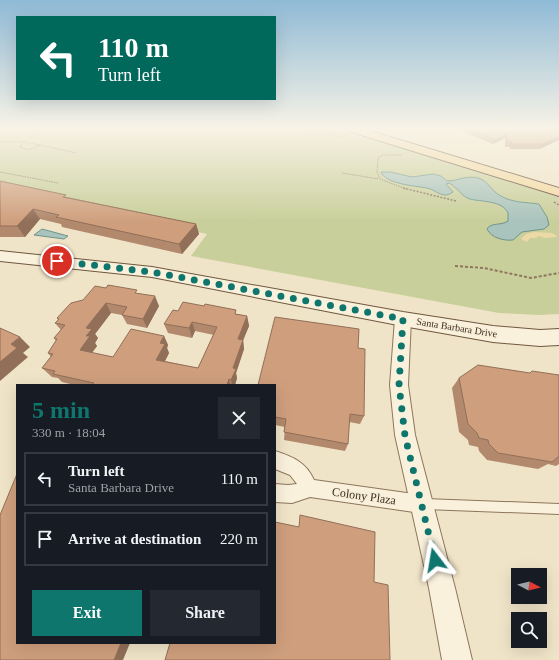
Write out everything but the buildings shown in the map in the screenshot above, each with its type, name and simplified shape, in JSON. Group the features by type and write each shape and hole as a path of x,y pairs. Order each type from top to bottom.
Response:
{"main road":[{"path":"447,160 507,175 554,196"},
{"path":"483,160 559,182"},
{"name":"Santa Barbara Drive","path":"0,256 152,272 403,319 493,334 540,338 559,337"}],"street":[{"path":"403,319 399,385 405,436 442,588 457,660"},
{"path":"276,460 298,469 304,477 308,488"},
{"name":"Colony Plaza","path":"276,493 295,495 308,488 421,504"}],"lane":[{"path":"421,504 559,509"}],"path":[{"path":"377,160 376,172 380,179"},
{"path":"0,172 58,183"},
{"path":"342,173 380,179 407,188 456,200"},
{"path":"554,196 559,205"},
{"path":"455,266 484,268 534,278 559,273"}],"green space":[{"path":"0,160 441,160 559,197 559,314 540,315 499,313 191,256 207,234 0,187"}],"sand":[{"path":"534,232 552,233 557,236 546,238 538,236 536,238 530,238 527,242 521,239 526,234"}],"water":[{"path":"381,172 390,172 412,177 433,174 441,176 447,181 470,177 478,178 484,181 496,193 504,198 519,202 539,204 547,217 549,225 544,229 522,232 513,240 498,238 491,235 487,229 491,226 508,221 508,213 501,206 491,202 467,198 449,183 446,184 453,192 444,195 429,189 394,182 384,176"},
{"path":"42,229 68,236 64,239 34,235"}],"route":[{"path":"57,261 152,272 403,319 399,385 405,436 435,560"}]}
